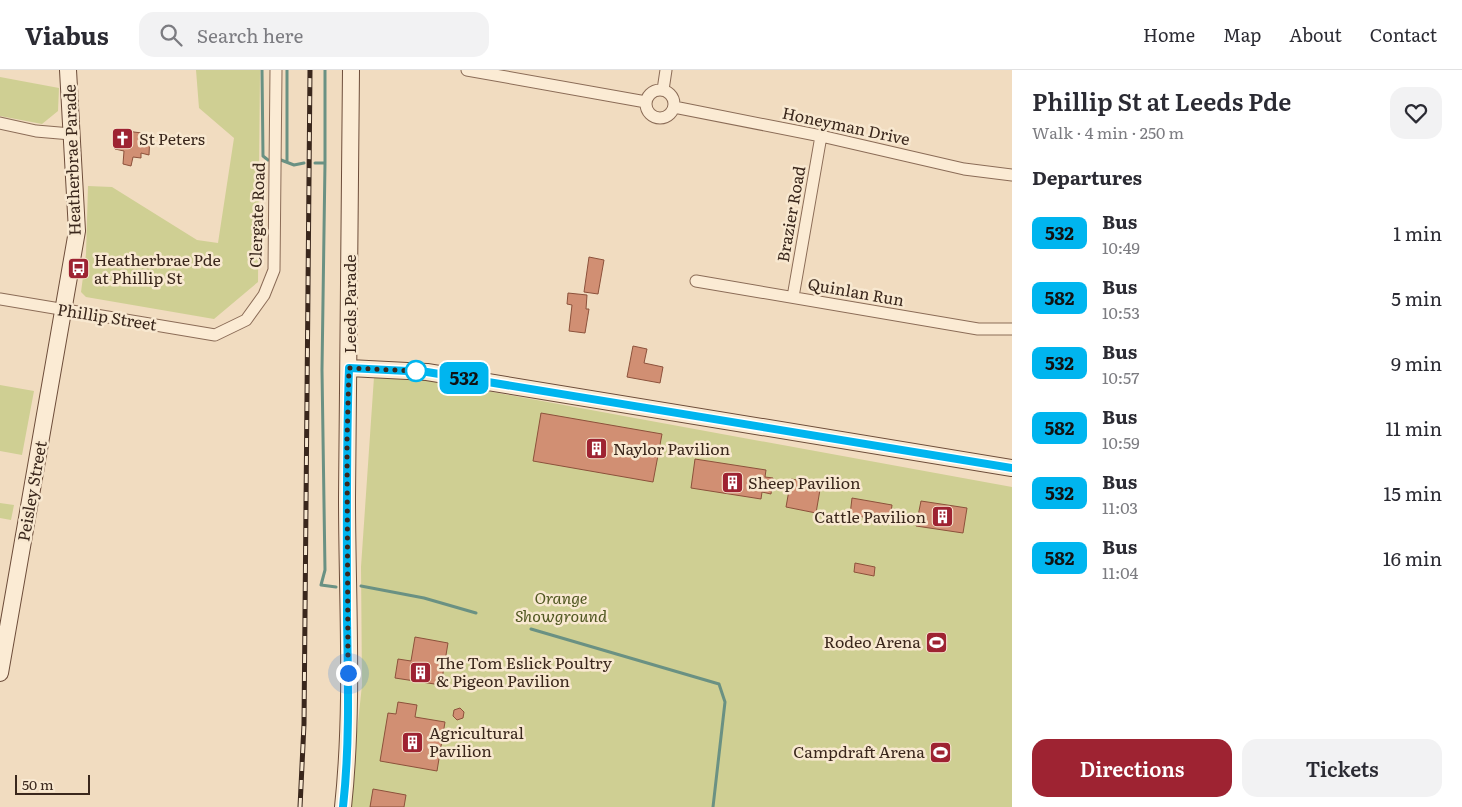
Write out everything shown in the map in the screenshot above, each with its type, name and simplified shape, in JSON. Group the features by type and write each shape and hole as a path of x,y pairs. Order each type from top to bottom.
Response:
{"street":[{"name":"Heatherbrae Parade","path":"62,310 77,231 68,70"},
{"name":"Clergate Road","path":"215,334 246,320 264,295 274,270 276,70"},
{"name":"Leeds Parade","path":"343,807 347,775 348,701 347,442 351,70"},
{"path":"470,70 646,102"},
{"path":"663,90 666,70"},
{"path":"663,90 672,96 674,107 669,115 659,118 648,112 646,102 654,92 663,90"},
{"name":"Honeyman Drive","path":"674,107 821,136 964,169 1012,175"},
{"path":"0,123 36,131 71,134"},
{"name":"Brazier Road","path":"793,297 821,136"},
{"name":"Quinlan Run","path":"696,281 978,329 1012,329"},
{"name":"Phillip Street","path":"0,299 215,334"},
{"name":"Peisley Street","path":"0,672 62,310"},
{"path":"349,368 427,372 1012,468"}],"green space":[{"path":"196,70 260,70 258,282 214,319 86,297 81,292 86,254 88,186 112,187 197,240 218,243 234,138 199,108"},
{"path":"0,77 59,88 58,111 42,124 0,116"},
{"name":"Orange Showground","path":"374,377 427,380 1012,487 1012,807 349,807 362,685 361,567"},
{"path":"0,385 34,391 22,455 0,451"},
{"path":"0,503 14,505 11,520 0,518"}],"building":[{"path":"126,131 150,134 149,155 141,153 141,158 133,157 131,166 123,164 124,151 115,149 116,141"},
{"path":"589,257 604,260 598,294 584,292"},
{"path":"568,293 587,295 586,309 589,309 585,333 569,331 572,305 567,304"},
{"path":"633,346 647,349 644,363 663,367 660,383 627,377"},
{"name":"Naylor Pavilion","path":"541,413 662,434 653,482 533,461"},
{"name":"Sheep Pavilion","path":"695,459 766,470 765,477 773,478 771,494 762,492 761,499 691,488"},
{"path":"791,479 821,484 816,513 786,507"},
{"path":"852,498 892,505 890,521 850,515"},
{"name":"Cattle Pavilion","path":"921,501 967,508 963,533 916,526"},
{"path":"855,563 875,567 874,576 854,572"},
{"path":"415,637 448,643 441,685 395,678 398,659 411,661"},
{"name":"Agricultural Pavilion","path":"398,702 417,705 415,717 445,722 437,771 380,761 388,713 396,714"},
{"path":"460,708 464,712 463,718 457,720 453,716 454,710"},
{"path":"373,789 406,795 404,807 370,807"}],"waterway":[{"path":"262,70 263,156 268,160"},
{"path":"287,70 287,161"},
{"path":"325,70 325,163"},
{"path":"281,160 294,165 304,163"},
{"path":"315,163 325,163 322,370 325,570 321,585 336,587"},
{"path":"361,586 424,598 476,613"},
{"path":"531,629 719,684 725,702 713,807"}],"railway":[{"path":"300,807 304,724 310,70"}],"bus line":[{"name":"532","path":"343,807 347,775 347,442 349,368 427,372 1012,468"}],"place":[{"name":"St Peters","path":"123,139"},
{"name":"Heatherbrae Pde at Phillip St","path":"78,269"},
{"name":"Naylor Pavilion","path":"597,449"},
{"name":"Sheep Pavilion","path":"732,483"},
{"name":"Cattle Pavilion","path":"942,517"},
{"name":"Rodeo Arena","path":"937,642"},
{"name":"The Tom Eslick Poultry & Pigeon Pavilion","path":"420,672"},
{"name":"Agricultural Pavilion","path":"413,742"},
{"name":"Campdraft Arena","path":"941,752"}],"route":[{"path":"348,673 347,442 349,368 416,371"}]}
